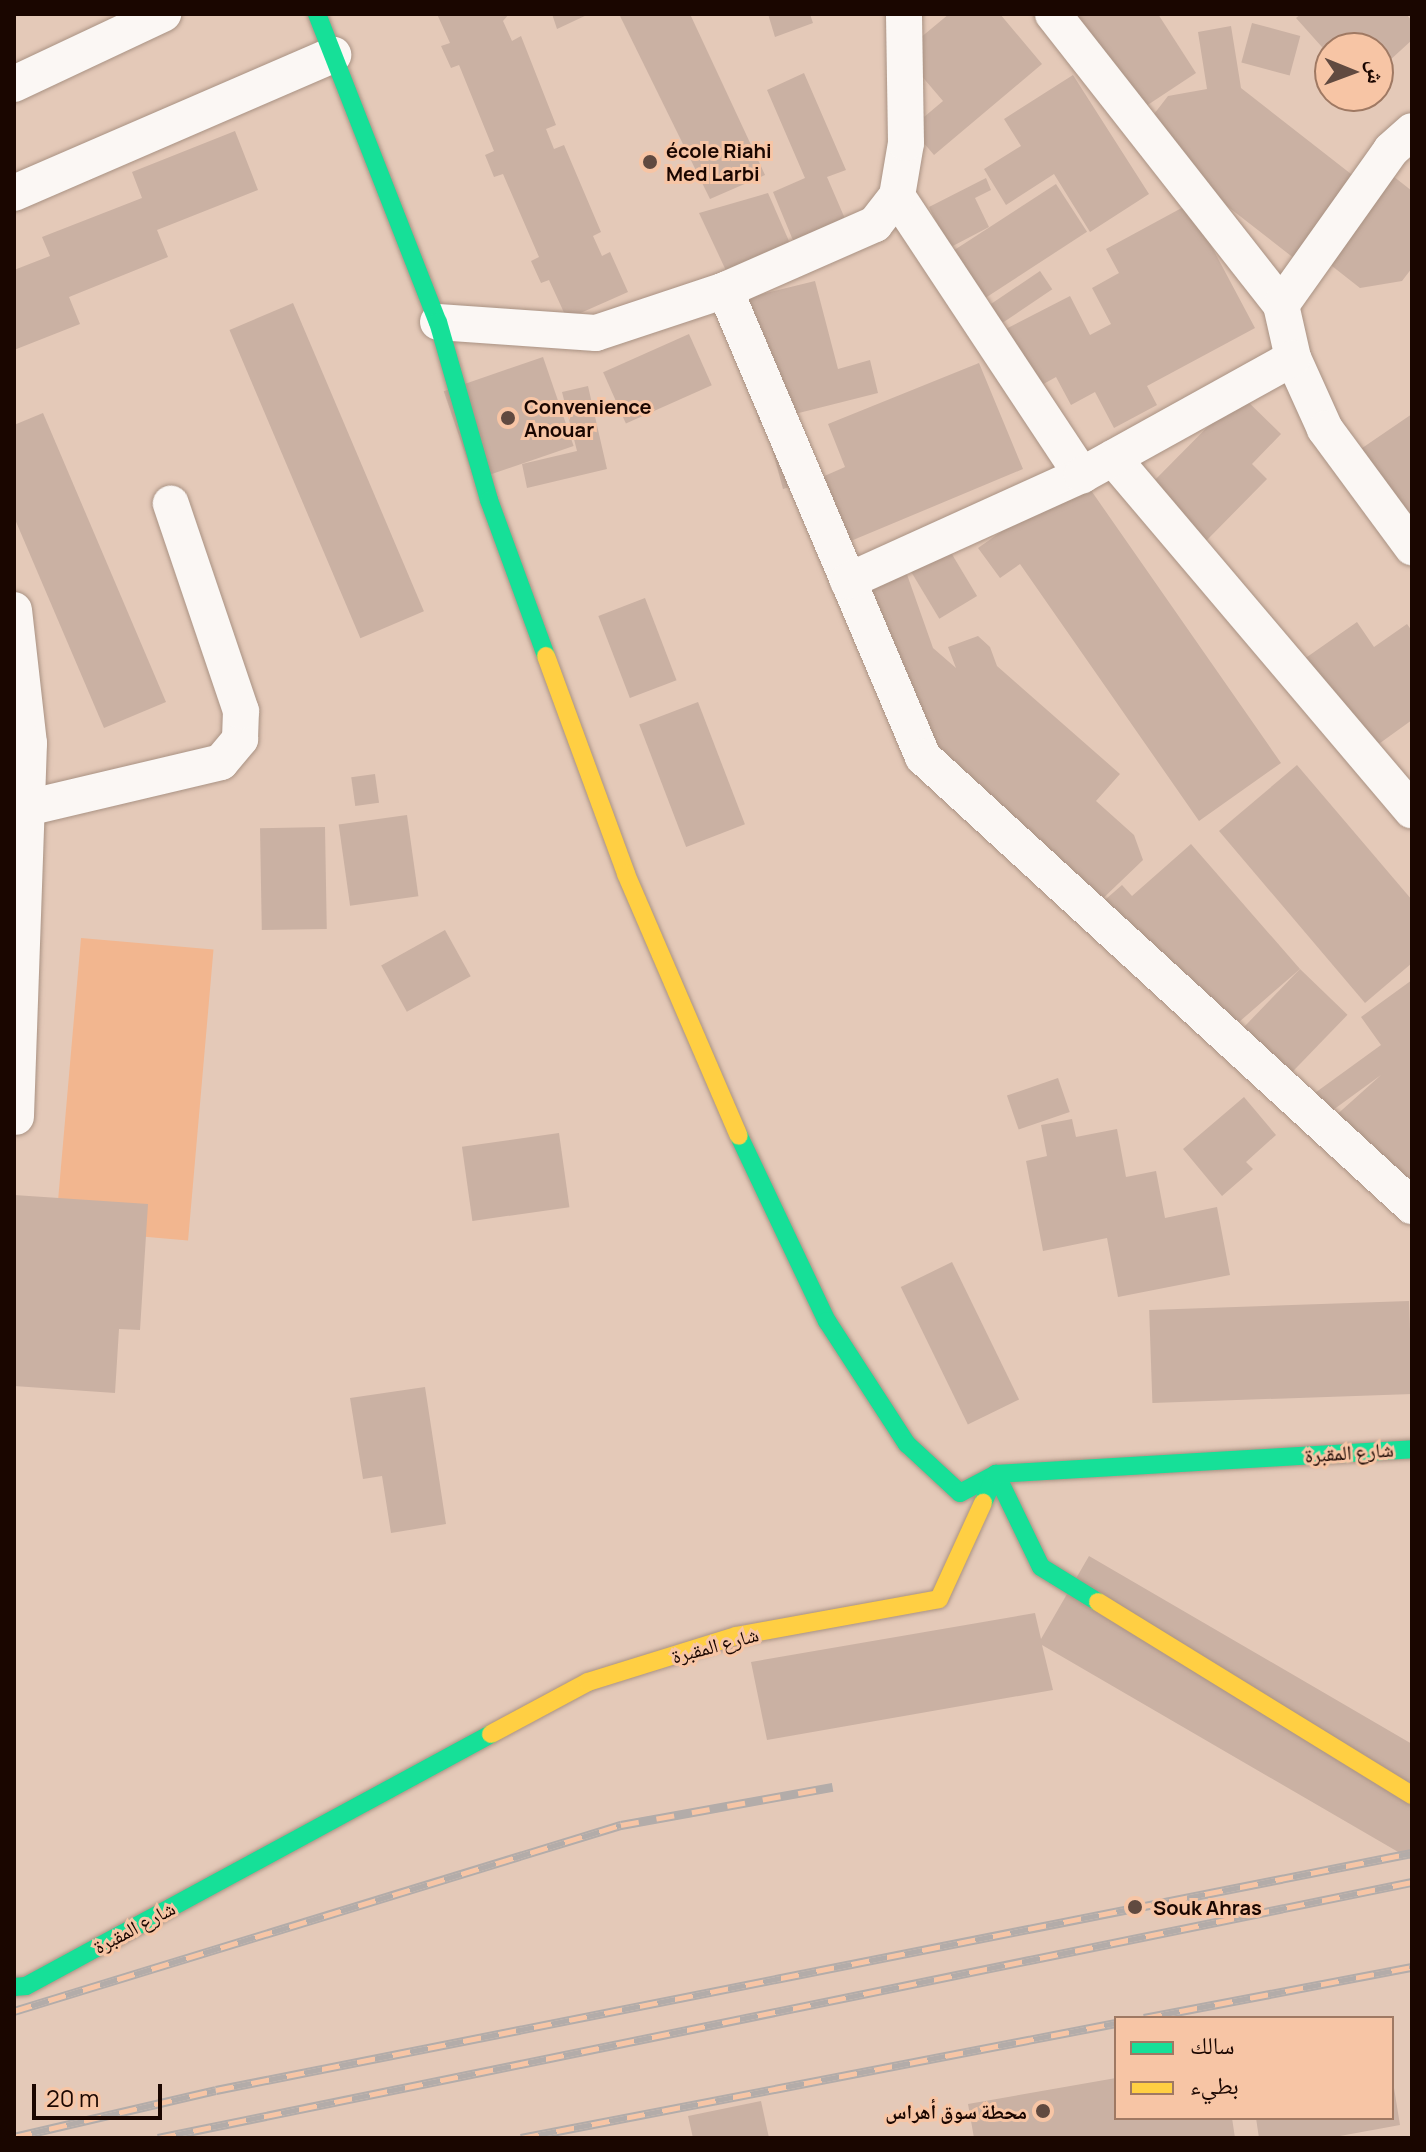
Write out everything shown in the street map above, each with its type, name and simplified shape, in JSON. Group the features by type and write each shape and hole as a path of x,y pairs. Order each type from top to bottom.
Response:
{"street":[{"path":"14,84 163,14"},
{"path":"317,14 438,322 489,500 626,874 761,1188 827,1321 907,1444 960,1493 996,1474 1041,1567 1412,1795"},
{"path":"438,322 596,333 725,290 875,224 897,196 906,143 904,14"},
{"path":"1053,14 1281,305 1293,358 1325,429 1412,547"},
{"path":"14,193 333,55"},
{"path":"1281,305 1391,150 1412,131"},
{"path":"897,196 1098,467 1412,810"},
{"path":"725,290 923,757 1412,1206"},
{"path":"848,581 1098,467 1293,358"},
{"path":"27,808 221,762 240,739 241,711 171,504"},
{"path":"14,610 27,808 16,1117"},
{"name":"شارع المقبرة","path":"14,1987 26,1986 588,1682 736,1636 939,1599 996,1474 1412,1449"}],"shaded area":[{"path":"81,938 213,950 188,1240 56,1229"}],"building":[{"path":"437,14 509,14 503,21 512,41 521,36 556,125 546,129 554,149 564,145 601,232 593,236 602,256 610,252 628,292 567,319 549,280 541,283 531,261 539,257 503,174 494,177 485,155 494,151 459,65 451,68 441,46 450,43"},
{"path":"552,14 589,14 557,29"},
{"path":"619,14 690,14 765,175 710,199"},
{"path":"768,14 810,14 813,23 775,37"},
{"path":"949,14 1000,14 1042,64 934,155 911,128 943,101 902,53"},
{"path":"1073,14 1158,14 1196,73 1137,112"},
{"path":"1301,14 1406,14 1412,21 1412,40 1394,56 1394,32 1314,32 1314,38 1296,18"},
{"path":"1252,23 1300,36 1290,76 1241,63"},
{"path":"1231,26 1241,88 1360,181 1379,165 1412,191 1412,268 1402,281 1360,288 1318,255 1295,259 1137,136 1168,96 1207,89 1198,32"},
{"path":"804,73 846,170 827,177 849,228 797,250 773,192 805,178 767,90"},
{"path":"1073,75 1149,194 1090,232 1054,174 1006,205 984,169 1021,146 1004,119"},
{"path":"235,131 258,190 157,230 168,257 69,297 80,324 14,350 14,270 50,256 42,237 142,198 132,172"},
{"path":"986,178 991,190 975,198 989,227 949,248 929,207"},
{"path":"1056,184 1087,232 972,306 941,259"},
{"path":"768,193 795,255 729,277 699,213"},
{"path":"1189,204 1255,328 1147,386 1157,405 1114,428 1095,392 1071,405 1056,377 1031,391 1000,332 1070,296 1090,335 1111,324 1092,288 1119,273 1106,249"},
{"path":"1040,271 1052,289 992,330 979,312"},
{"path":"815,281 838,369 870,360 878,393 759,423 730,302"},
{"path":"293,303 424,611 360,638 229,330"},
{"path":"689,334 712,385 626,423 603,372"},
{"name":"Convenience Anouar","path":"543,357 574,446 474,480 444,391"},
{"path":"979,363 1023,469 834,548 807,482 783,489 768,434 813,481 845,467 828,424"},
{"path":"588,386 607,469 527,488 522,464 577,451 562,392"},
{"path":"1240,394 1281,434 1252,464 1267,479 1206,541 1149,486"},
{"path":"43,413 166,702 104,728 14,517 14,425"},
{"path":"1412,414 1412,549 1349,457"},
{"path":"1081,476 1281,763 1199,821 1020,564 1000,578 978,548"},
{"path":"941,536 977,596 939,619 903,559"},
{"path":"904,566 933,648 956,668 948,647 978,636 990,647 997,666 1120,774 1096,801 1134,835 1143,860 1094,907 893,730 848,604"},
{"path":"645,598 677,680 630,698 598,616"},
{"path":"1357,622 1374,647 1407,624 1412,631 1412,720 1362,756 1297,664"},
{"path":"698,702 745,824 686,847 639,725"},
{"path":"1297,765 1412,900 1412,963 1365,1003 1219,831"},
{"path":"375,774 379,803 355,806 351,777"},
{"path":"407,815 418,896 350,906 339,825"},
{"path":"325,827 327,929 262,930 260,828"},
{"path":"1191,844 1300,969 1216,1042 1098,906 1122,885 1132,896"},
{"path":"445,930 471,976 407,1012 381,965"},
{"path":"1300,969 1347,1015 1278,1087 1231,1041"},
{"path":"1412,980 1412,1213 1323,1127 1381,1075 1322,1118 1308,1098 1381,1045 1361,1017"},
{"path":"1058,1078 1070,1112 1019,1130 1007,1096"},
{"path":"1244,1097 1276,1135 1246,1162 1253,1169 1222,1196 1183,1149"},
{"path":"1072,1119 1076,1137 1117,1129 1126,1177 1156,1171 1165,1218 1217,1207 1230,1275 1118,1297 1107,1238 1043,1251 1026,1161 1047,1156 1041,1125"},
{"path":"559,1133 569,1207 472,1221 462,1147"},
{"path":"14,1195 148,1204 140,1330 119,1329 115,1393 14,1386"},
{"path":"952,1262 1019,1400 968,1425 901,1287"},
{"path":"1409,1301 1412,1394 1152,1403 1149,1310"},
{"path":"425,1387 446,1524 391,1533 382,1476 363,1479 350,1398"},
{"path":"1089,1556 1412,1744 1412,1860 1042,1645 1053,1690 767,1740 751,1662 1035,1613 1041,1639"},
{"name":"محطة سوق أهراس","path":"1114,2078 1114,2120 1232,2120 1235,2138 974,2138 968,2104"},
{"path":"1394,2088 1400,2125 1329,2138 1259,2138 1256,2120 1394,2120"},
{"path":"761,2101 769,2138 693,2138 688,2116"}],"railway":[{"path":"14,2011 621,1825 833,1787"},
{"path":"14,2137 216,2090 1412,1853"},
{"path":"158,2138 1412,1882"},
{"path":"1155,2016 1412,1967"},
{"path":"521,2138 1114,2023"}],"traffic: fast":[{"path":"317,14 438,322 489,500 546,656"},
{"path":"739,1136 827,1321 907,1444 960,1493 996,1474 1041,1567 1098,1602"},
{"path":"983,1503 996,1474 1412,1449"},
{"path":"14,1987 26,1986 491,1734"}],"traffic: slow":[{"path":"546,656 626,874 739,1136"},
{"path":"491,1734 588,1682 736,1636 939,1599 983,1503"},
{"path":"1098,1602 1412,1795"}],"place":[{"name":"école Riahi Med Larbi","path":"650,162"},
{"name":"Convenience Anouar","path":"508,418"},
{"name":"Souk Ahras","path":"1135,1907"},
{"name":"محطة سوق أهراس","path":"1043,2111"}]}
